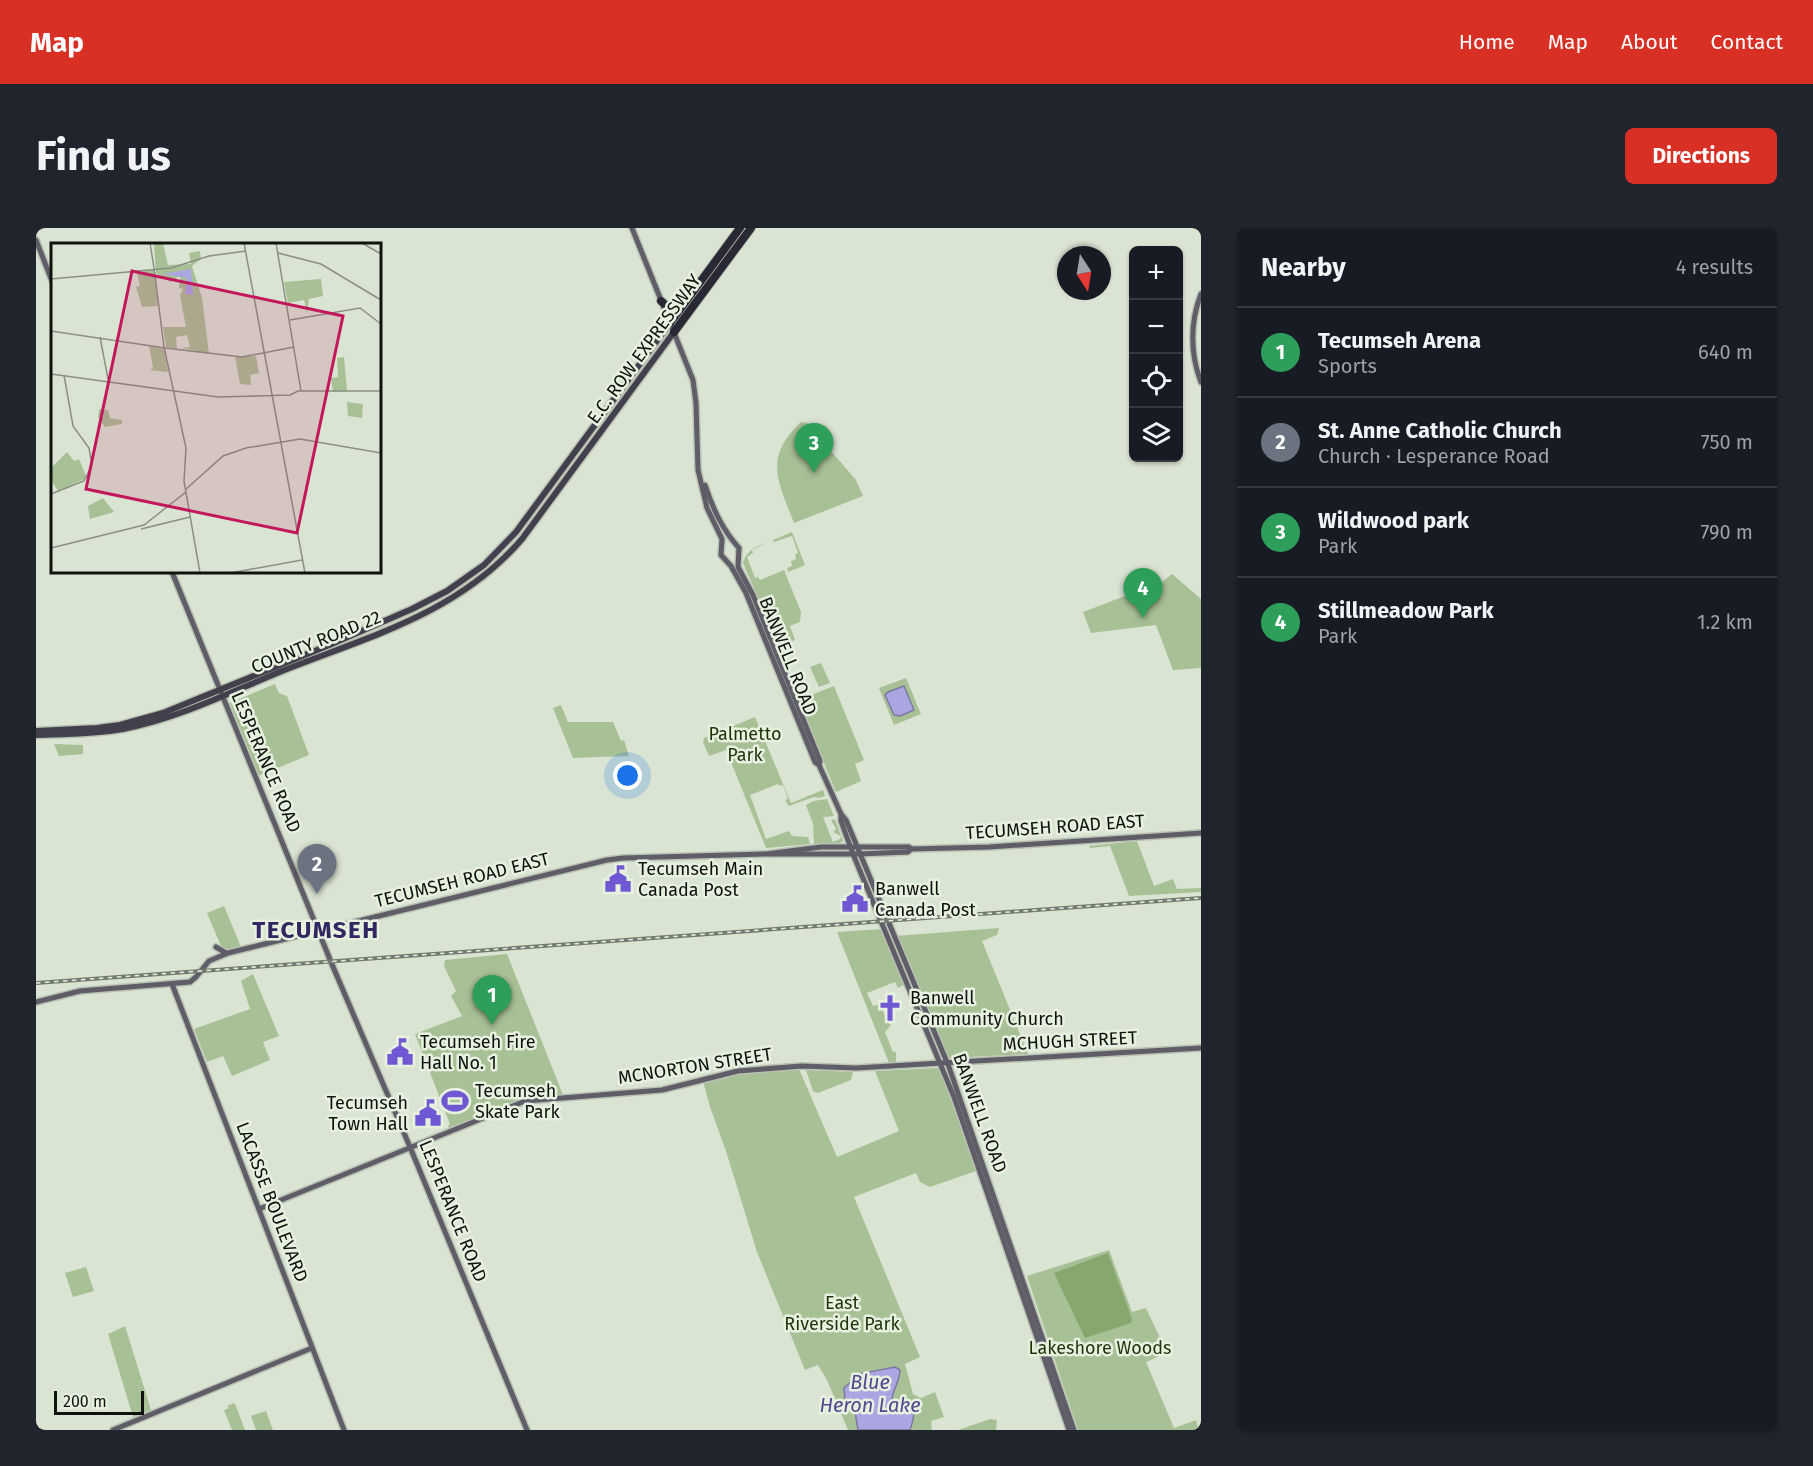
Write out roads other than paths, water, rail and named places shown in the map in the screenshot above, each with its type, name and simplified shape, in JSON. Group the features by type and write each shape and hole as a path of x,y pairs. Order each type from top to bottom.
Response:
{"highway":[{"name":"E.C. ROW EXPRESSWAY","path":"670,323 740,228"},
{"name":"E.C. ROW EXPRESSWAY","path":"674,332 752,228"},
{"path":"661,301 671,310 682,307"}],"main road":[{"path":"632,228 694,385 698,464 707,508 721,536 723,546 721,555 724,560 730,562 738,557 740,551 714,511 698,464"},
{"path":"36,240 51,278"},
{"path":"1201,294 1194,315 1193,340 1195,363 1201,382"},
{"name":"E.C. ROW EXPRESSWAY","path":"556,478 670,323"},
{"name":"E.C. ROW EXPRESSWAY","path":"560,488 674,332"},
{"name":"COUNTY ROAD 22","path":"36,733 82,734 123,729 170,717 447,591 466,579 501,549 556,478"},
{"name":"COUNTY ROAD 22","path":"221,693 399,625 450,601 488,574 510,553 560,488"},
{"path":"723,546 728,543 735,544"},
{"name":"BANWELL ROAD","path":"738,557 739,570 753,595 820,760 819,765"},
{"name":"BANWELL ROAD","path":"724,560 731,566 746,593 815,762 819,765 846,820 856,854 944,1063 1074,1430"},
{"name":"LESPERANCE ROAD","path":"172,573 320,930 331,962 527,1430"},
{"name":"TECUMSEH ROAD EAST","path":"36,1002 80,991 191,981 209,961 228,953 607,860 766,854 821,847 909,847 911,849 989,847 1201,832"},
{"name":"TECUMSEH ROAD EAST","path":"766,854 774,856 856,854 908,852 911,849"},
{"path":"301,935 312,925 312,912"},
{"path":"216,947 228,953"},
{"name":"LACASSE BOULEVARD","path":"172,984 344,1430"},
{"name":"MCHUGH STREET","path":"944,1063 1201,1048"},
{"name":"BANWELL ROAD","path":"944,1063 1069,1430"},
{"name":"MCNORTON STREET","path":"259,1209 525,1101 662,1089 738,1071 802,1066 856,1068 944,1063"},
{"path":"114,1430 312,1348"}],"water":[{"path":"904,686 914,710 900,716 894,715 885,695"},
{"name":"Blue Heron Lake","path":"895,1367 900,1370 900,1374 892,1399 898,1403 906,1403 912,1409 914,1415 910,1430 858,1430 855,1411 845,1400 844,1388 853,1380 853,1375"}],"railway":[{"path":"36,983 1201,898"}],"place":[{"name":"Wildwood park","path":"814,473"},
{"name":"Stillmeadow Park","path":"1143,618"},
{"name":"Tecumseh Main Canada Post","path":"618,879"},
{"name":"St. Anne Catholic Church","path":"317,894"},
{"name":"Banwell Canada Post","path":"855,899"},
{"name":"Banwell Community Church","path":"890,1008"},
{"name":"Tecumseh Arena","path":"492,1025"},
{"name":"Tecumseh Fire Hall No. 1","path":"400,1052"},
{"name":"Tecumseh Skate Park","path":"455,1101"},
{"name":"Tecumseh Town Hall","path":"428,1113"}],"district":[{"name":"TECUMSEH","path":"316,930"}],"park label":[{"name":"Palmetto Park","path":"745,744"},
{"name":"East Riverside Park","path":"842,1313"},
{"name":"Lakeshore Woods","path":"1100,1348"}]}
